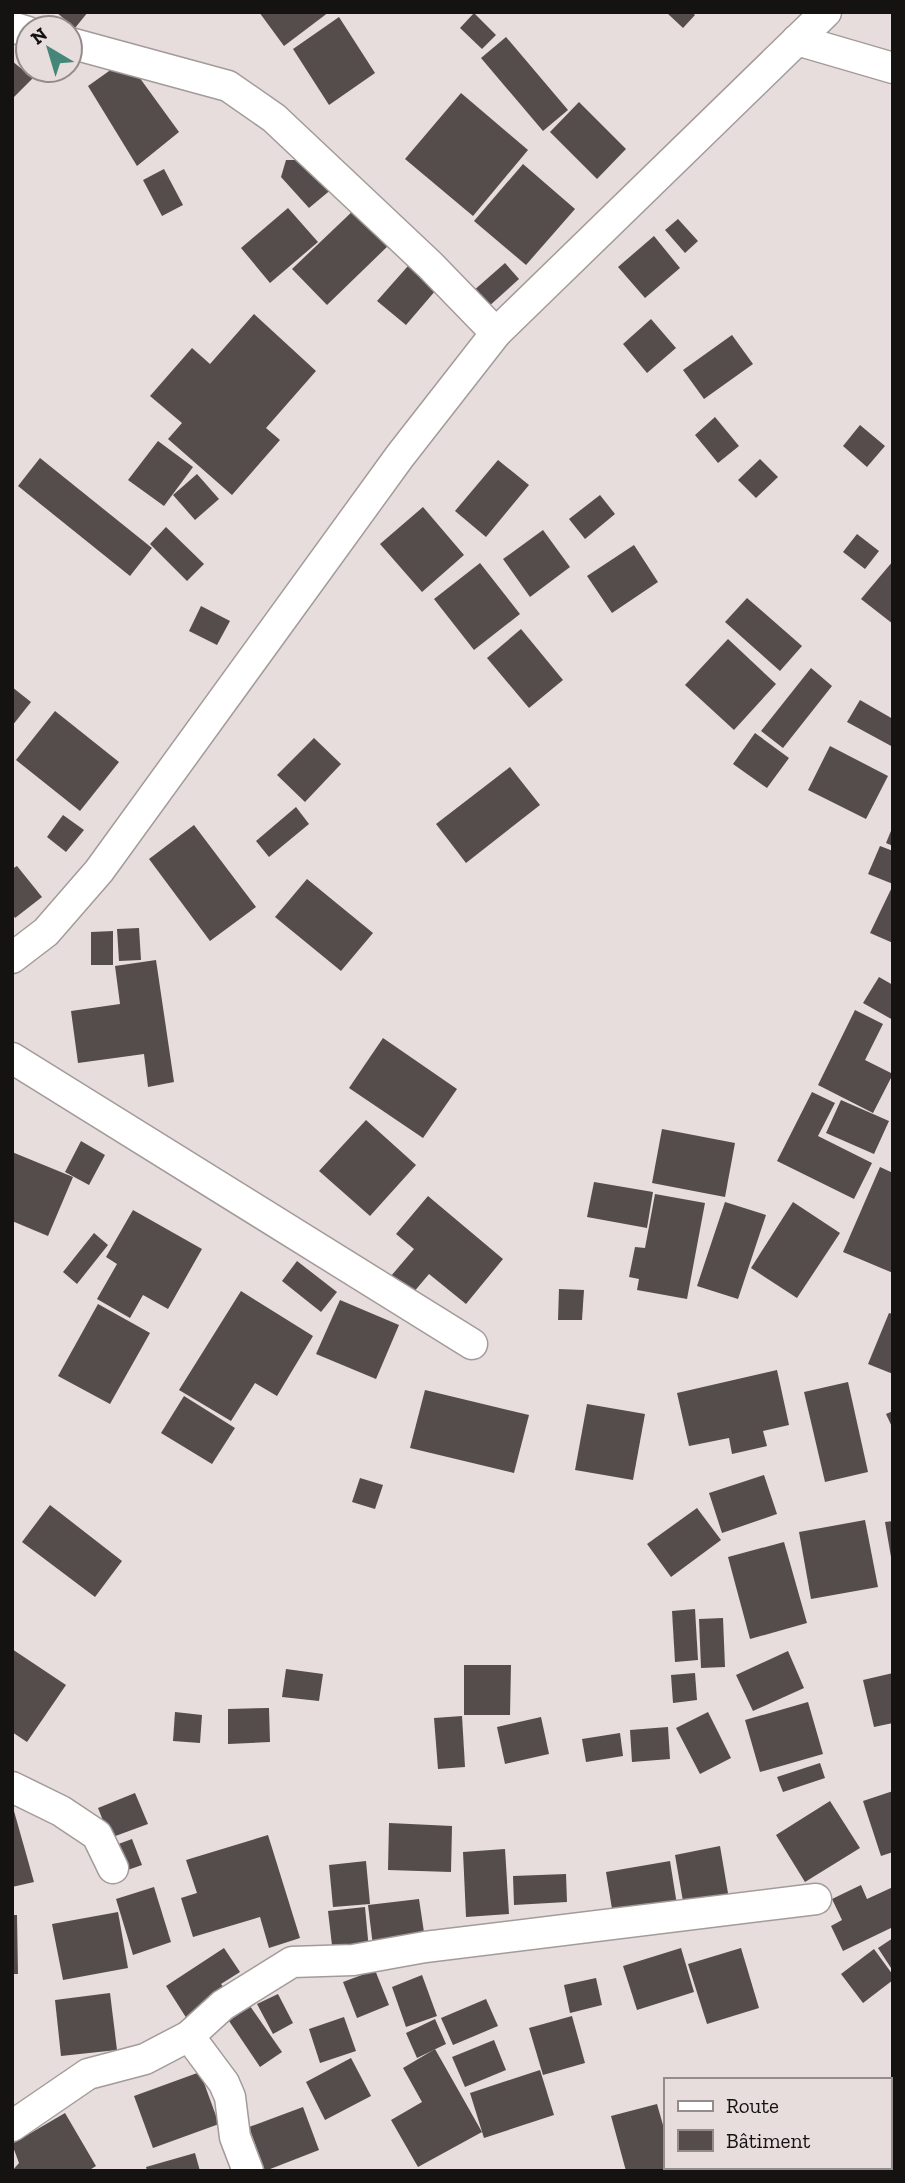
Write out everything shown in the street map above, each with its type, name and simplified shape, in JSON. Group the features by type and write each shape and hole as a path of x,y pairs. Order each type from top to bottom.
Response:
{"street":[{"path":"12,958 46,932 99,871 400,456 496,333 826,12"},
{"path":"797,40 893,68"},
{"path":"84,47 202,77 247,96 274,118 430,265 496,333"},
{"path":"12,1058 472,1343"},
{"path":"12,1787 61,1811 97,1835 113,1868"},
{"path":"12,2126 88,2074 145,2059 189,2036 223,2006 292,1962 353,1960 425,1947 816,1899"},
{"path":"189,2036 224,2083 230,2097 235,2137 248,2171"}],"building":[{"path":"56,12 88,12 84,17 84,14"},
{"path":"259,12 329,12 284,46"},
{"path":"666,12 692,12 695,15 683,28"},
{"path":"474,13 496,35 482,49 460,28"},
{"path":"339,17 375,73 329,105 293,49"},
{"path":"506,37 568,110 543,131 481,58"},
{"path":"126,59 179,132 137,166 88,86"},
{"path":"12,61 14,84 27,84 12,99"},
{"path":"461,93 528,150 473,216 405,159"},
{"path":"579,102 626,149 597,179 550,132"},
{"path":"286,160 309,160 333,188 309,208 281,177"},
{"path":"523,164 575,209 526,265 474,221"},
{"path":"164,169 183,205 162,216 143,180"},
{"path":"357,207 391,243 327,305 292,269"},
{"path":"288,208 318,242 270,283 241,248"},
{"path":"678,219 698,241 685,253 665,230"},
{"path":"654,236 680,268 645,298 618,267"},
{"path":"505,263 519,279 487,308 472,292"},
{"path":"408,266 436,290 406,325 377,301"},
{"path":"254,314 316,371 266,428 280,440 232,495 168,439 182,423 150,396 192,348 210,364"},
{"path":"651,319 676,348 647,373 623,344"},
{"path":"732,335 753,364 704,399 683,370"},
{"path":"715,417 739,446 718,463 695,435"},
{"path":"860,425 885,446 867,467 843,446"},
{"path":"158,441 193,467 164,506 128,480"},
{"path":"40,458 152,548 130,576 18,486"},
{"path":"760,459 778,477 756,498 738,480"},
{"path":"498,460 529,485 486,537 455,511"},
{"path":"197,474 219,499 195,520 173,495"},
{"path":"600,495 615,514 585,539 569,519"},
{"path":"423,507 464,555 422,592 380,544"},
{"path":"166,527 204,564 187,581 150,544"},
{"path":"543,530 570,567 530,597 503,559"},
{"path":"857,534 879,551 865,569 843,552"},
{"path":"634,545 658,582 612,613 587,576"},
{"path":"893,561 893,624 861,599"},
{"path":"480,563 520,614 474,650 434,599"},
{"path":"747,598 802,646 780,671 725,622"},
{"path":"201,606 230,621 217,645 189,631"},
{"path":"521,629 563,680 529,708 487,658"},
{"path":"728,639 776,684 734,730 685,685"},
{"path":"811,668 832,686 783,748 761,731"},
{"path":"12,687 31,702 12,726"},
{"path":"860,700 893,719 893,747 847,722"},
{"path":"55,711 119,762 80,811 16,760"},
{"path":"755,733 789,758 767,788 733,764"},
{"path":"314,738 341,764 305,802 277,775"},
{"path":"830,746 888,776 866,819 808,790"},
{"path":"510,767 540,805 466,863 436,824"},
{"path":"296,807 309,824 269,857 256,841"},
{"path":"63,815 84,830 66,852 47,837"},
{"path":"194,825 256,907 210,941 149,859"},
{"path":"893,826 893,846 886,843"},
{"path":"880,846 893,851 893,884 868,874"},
{"path":"17,866 42,897 15,918 12,913 12,869"},
{"path":"307,879 373,933 341,971 275,917"},
{"path":"893,885 893,943 870,933"},
{"path":"139,928 141,960 119,961 117,929"},
{"path":"113,931 113,965 91,965 91,932"},
{"path":"156,960 174,1082 148,1087 144,1054 78,1063 71,1011 120,1004 115,966"},
{"path":"879,977 893,985 893,1020 863,1003"},
{"path":"855,1010 883,1024 865,1060 893,1074 873,1113 818,1085"},
{"path":"383,1038 457,1089 423,1138 349,1088"},
{"path":"812,1092 835,1103 818,1136 872,1163 854,1199 777,1161"},
{"path":"841,1100 889,1121 874,1154 826,1133"},
{"path":"366,1120 416,1165 370,1216 319,1171"},
{"path":"662,1129 735,1143 725,1197 652,1183"},
{"path":"81,1141 105,1155 89,1185 65,1172"},
{"path":"12,1152 73,1177 48,1236 12,1221"},
{"path":"880,1167 893,1173 893,1273 843,1252"},
{"path":"594,1182 653,1192 647,1228 587,1217"},
{"path":"655,1194 705,1203 687,1299 637,1290 639,1279 629,1277 635,1247 645,1248"},
{"path":"428,1196 503,1259 466,1304 429,1274 413,1293 391,1276 414,1249 396,1234"},
{"path":"725,1202 766,1215 738,1299 697,1286"},
{"path":"793,1202 840,1233 797,1298 751,1268"},
{"path":"133,1210 202,1249 168,1309 143,1295 130,1318 97,1299 117,1264 106,1257"},
{"path":"94,1233 108,1245 77,1284 63,1272"},
{"path":"297,1261 337,1292 321,1312 282,1281"},
{"path":"559,1289 584,1290 582,1320 558,1320"},
{"path":"241,1291 313,1336 277,1396 255,1383 231,1421 179,1390"},
{"path":"340,1300 399,1325 376,1379 316,1354"},
{"path":"98,1304 150,1333 110,1404 58,1376"},
{"path":"889,1313 893,1314 893,1374 868,1364"},
{"path":"777,1370 789,1425 763,1431 767,1446 732,1454 729,1438 689,1446 677,1393"},
{"path":"848,1382 868,1472 825,1482 804,1392"},
{"path":"425,1390 529,1415 514,1473 410,1448"},
{"path":"184,1396 235,1428 212,1464 161,1433"},
{"path":"587,1404 645,1414 633,1480 575,1470"},
{"path":"893,1411 893,1429 886,1414"},
{"path":"764,1475 777,1514 722,1533 709,1493"},
{"path":"360,1478 383,1485 375,1509 352,1502"},
{"path":"50,1505 122,1561 95,1597 22,1542"},
{"path":"697,1508 721,1540 671,1577 647,1544"},
{"path":"865,1520 878,1587 811,1599 799,1532"},
{"path":"893,1521 893,1557 891,1557 885,1522"},
{"path":"784,1542 807,1623 750,1639 728,1557"},
{"path":"695,1609 698,1660 675,1662 672,1611"},
{"path":"723,1618 725,1667 701,1668 699,1619"},
{"path":"12,1649 66,1685 27,1742 12,1732"},
{"path":"788,1651 804,1688 753,1711 736,1675"},
{"path":"464,1665 511,1665 510,1715 464,1715"},
{"path":"286,1669 323,1674 319,1701 282,1697"},
{"path":"695,1673 697,1700 673,1703 671,1675"},
{"path":"893,1673 893,1723 874,1727 863,1680"},
{"path":"808,1702 823,1754 760,1772 745,1720"},
{"path":"269,1708 270,1742 228,1744 228,1709"},
{"path":"175,1712 202,1715 200,1743 173,1741"},
{"path":"708,1712 731,1758 700,1774 676,1728"},
{"path":"462,1716 465,1767 438,1769 434,1718"},
{"path":"541,1717 549,1754 505,1764 497,1727"},
{"path":"668,1727 670,1759 632,1762 630,1730"},
{"path":"620,1733 623,1756 586,1762 582,1739"},
{"path":"820,1763 825,1778 783,1792 777,1777"},
{"path":"893,1791 893,1852 881,1856 863,1801"},
{"path":"135,1793 148,1824 110,1838 98,1808"},
{"path":"830,1801 860,1848 805,1882 776,1835"},
{"path":"12,1804 34,1882 12,1887"},
{"path":"389,1823 452,1826 451,1872 388,1870"},
{"path":"268,1835 300,1938 269,1948 260,1917 193,1937 181,1898 197,1893 186,1860"},
{"path":"132,1839 142,1865 122,1872 113,1846"},
{"path":"720,1846 730,1905 685,1913 675,1855"},
{"path":"505,1849 509,1914 466,1917 463,1852"},
{"path":"366,1861 370,1904 333,1907 329,1865"},
{"path":"670,1861 677,1905 613,1915 606,1872"},
{"path":"566,1874 567,1902 514,1905 513,1876"},
{"path":"861,1885 867,1899 893,1887 893,1927 843,1951 831,1926 842,1920 832,1899"},
{"path":"154,1887 171,1942 133,1955 116,1899"},
{"path":"419,1899 425,1939 373,1946 368,1905"},
{"path":"365,1907 369,1950 333,1954 328,1911"},
{"path":"118,1912 128,1968 63,1980 52,1924"},
{"path":"12,1915 17,1915 18,1974 12,1974"},
{"path":"893,1938 893,1971 878,1948"},
{"path":"224,1948 240,1972 221,1984 228,1993 187,2019 166,1986"},
{"path":"681,1948 694,1992 637,2010 623,1966"},
{"path":"741,1948 759,2008 707,2024 688,1964"},
{"path":"874,1949 893,1975 893,1980 863,2003 841,1974"},
{"path":"375,1970 389,2005 357,2018 343,1982"},
{"path":"422,1975 437,2016 406,2027 392,1987"},
{"path":"596,1978 602,2005 570,2013 564,1985"},
{"path":"110,1993 117,2050 61,2056 55,2000"},
{"path":"278,1994 293,2023 273,2034 257,2004"},
{"path":"486,1999 498,2026 453,2045 441,2018"},
{"path":"250,2006 282,2052 260,2067 229,2021"},
{"path":"572,2016 585,2063 543,2075 529,2028"},
{"path":"344,2017 356,2051 320,2063 309,2029"},
{"path":"435,2019 446,2044 417,2058 406,2033"},
{"path":"494,2040 506,2070 465,2087 452,2057"},
{"path":"435,2049 482,2132 418,2167 391,2120 422,2102 403,2068"},
{"path":"351,2058 371,2096 325,2120 306,2082"},
{"path":"540,2070 554,2115 484,2138 470,2093"},
{"path":"200,2072 219,2124 153,2148 134,2096"},
{"path":"891,2081 893,2081 891,2164"},
{"path":"657,2104 664,2128 664,2169 676,2171 626,2171 611,2116"},
{"path":"303,2107 319,2150 265,2171 249,2127"},
{"path":"65,2113 96,2166 88,2171 12,2171 19,2163 12,2144"},
{"path":"195,2153 200,2171 147,2171 146,2167"},
{"path":"893,2168 893,2171 863,2169"}]}
